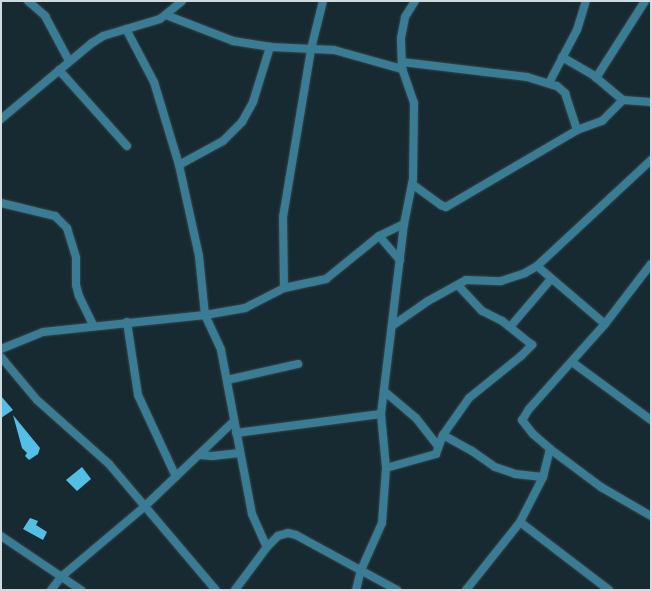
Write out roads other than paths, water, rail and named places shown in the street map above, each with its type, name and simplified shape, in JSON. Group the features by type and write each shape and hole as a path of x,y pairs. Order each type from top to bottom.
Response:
{"street":[{"path":"28,1 45,16 69,61"},
{"path":"284,288 283,217 311,49 323,1"},
{"path":"356,590 361,570 382,523 386,468 381,414 404,224 412,184 414,103 402,66 402,26 415,1"},
{"path":"549,83 577,30 586,1"},
{"path":"596,78 646,1"},
{"path":"1,119 69,61 103,36 166,15 179,2"},
{"path":"166,15 233,41 352,54 402,66 527,77 549,83 563,89 577,130"},
{"path":"126,29 154,82 179,165 199,256 205,315 221,350 252,514 267,547"},
{"path":"179,165 223,141 242,122 253,102 270,46"},
{"path":"562,56 596,78 623,100 651,102"},
{"path":"59,70 127,146"},
{"path":"412,184 446,207 577,130 602,121 623,100"},
{"path":"392,326 458,284 473,279 501,281 525,273 537,266 651,160"},
{"path":"1,203 55,216 67,228 76,258 76,284 82,305 93,325"},
{"path":"1,349 43,332 93,325 205,315 245,308 284,288 326,279 379,236 404,224"},
{"path":"379,236 400,260"},
{"path":"651,264 606,324 529,409 522,420 533,434 550,449 601,487 651,516"},
{"path":"537,266 606,324"},
{"path":"510,327 551,279"},
{"path":"386,468 436,454 443,436 469,398 531,347 530,341 482,311 458,284"},
{"path":"127,322 138,395 176,476"},
{"path":"1,357 24,388 96,451 216,590"},
{"path":"572,362 651,420"},
{"path":"227,380 298,364"},
{"path":"384,391 416,418 438,445"},
{"path":"236,433 381,414"},
{"path":"51,590 61,577 144,507 234,421"},
{"path":"443,436 472,451 495,467 515,474 543,477"},
{"path":"466,590 520,522 543,477 550,449"},
{"path":"200,455 212,456 240,453"},
{"path":"520,522 609,590"},
{"path":"235,590 267,547 283,534 296,535 397,590"},
{"path":"1,536 80,590"}]}
